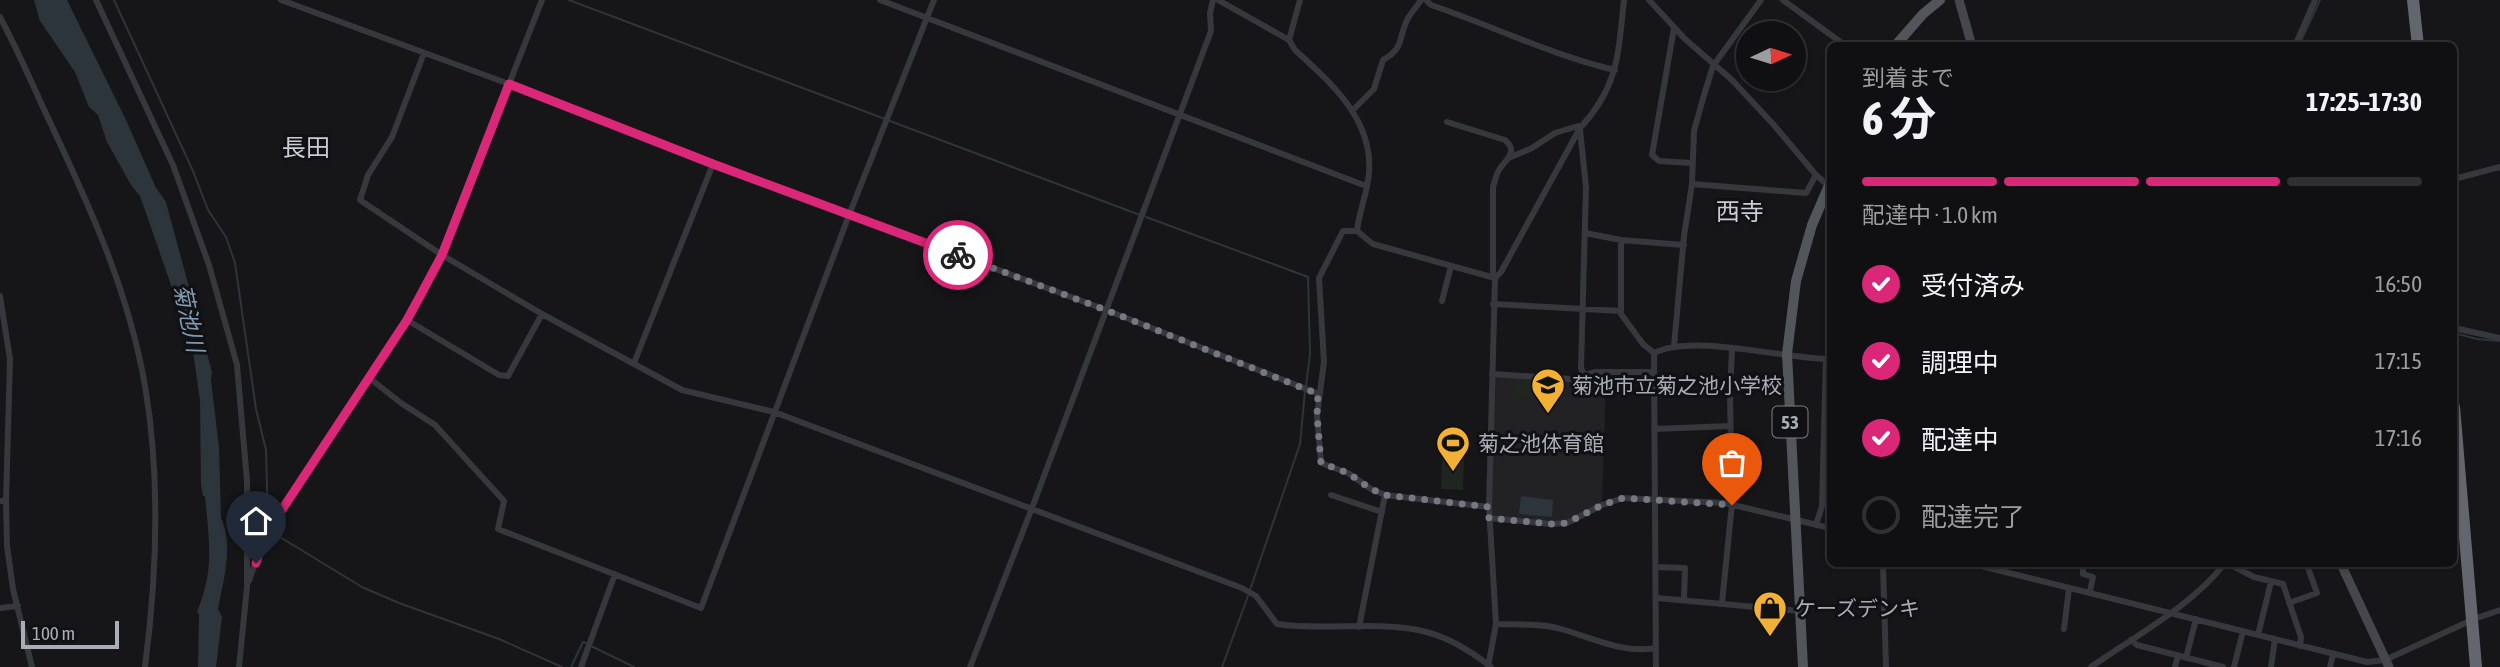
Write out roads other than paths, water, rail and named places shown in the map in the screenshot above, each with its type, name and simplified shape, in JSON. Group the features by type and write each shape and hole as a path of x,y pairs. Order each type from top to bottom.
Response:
{"highway":[{"path":"2413,0 2418,42"},
{"path":"2457,439 2476,667"}],"main road":[{"path":"1898,42 1923,14 1940,0"},
{"name":"53","path":"1803,667 1787,354 1796,281 1812,225 1827,192"}],"street":[{"path":"96,0 173,165 209,265 237,365 247,481 247,587 239,667"},
{"path":"281,0 1106,310 1318,394"},
{"path":"247,587 264,537 407,320 442,255 542,0"},
{"path":"880,0 1366,186"},
{"path":"368,377 435,425 504,501 498,529 701,608 849,215 934,0"},
{"path":"970,667 1211,31 1210,13 1215,0 1289,40 1295,50 1353,110 1364,131 1369,173 1357,231"},
{"path":"1289,40 1300,0"},
{"path":"1353,110 1374,89 1383,60 1394,54 1399,47 1407,20 1424,0 1581,62 1615,70"},
{"path":"1495,278 1501,272 1580,128 1598,108 1615,70 1624,0"},
{"path":"1649,0 1713,66 1732,80 1816,175 1827,184"},
{"path":"1674,346 1688,200 1692,184 1694,131 1713,66 1761,0"},
{"path":"1783,0 1841,42"},
{"path":"1959,0 1971,42"},
{"path":"2297,42 2315,0"},
{"path":"0,17 103,239 122,291 139,357 152,434 155,506 154,583 145,667"},
{"path":"1674,28 1652,155 1659,162 1692,163"},
{"path":"424,53 392,137 368,175 360,200 442,255 542,314 682,390 774,412 1242,588 1256,596 1277,624 1297,627 1418,630 1445,638 1489,666 1496,624 1489,518 1495,278 1493,187 1496,175 1511,157 1532,148 1555,133 1578,126 1580,128"},
{"path":"1447,122 1505,140 1509,143 1511,157"},
{"path":"1580,128 1586,187 1581,368 1584,375"},
{"path":"634,363 713,164"},
{"path":"2457,178 2500,167"},
{"path":"1692,184 1806,193 1816,175"},
{"path":"1489,507 1385,495 1348,473 1321,463 1317,415 1324,362 1319,278 1343,231 1357,231 1373,244 1495,278"},
{"path":"1585,233 1620,240 1684,245"},
{"path":"1620,240 1621,311 1638,338 1654,353 1656,667"},
{"path":"1442,301 1451,266"},
{"path":"0,296 10,359 3,501 7,546 32,667"},
{"path":"1493,304 1621,311"},
{"path":"407,320 499,375 508,376 542,314"},
{"path":"2457,329 2500,338"},
{"path":"1654,353 1674,346 1827,359"},
{"path":"1722,603 1732,505 1732,349"},
{"path":"1492,374 1572,379 1597,372 1654,372"},
{"path":"1816,525 1822,506 1827,384"},
{"path":"1654,429 1730,426"},
{"path":"1331,495 1381,512"},
{"path":"1359,627 1385,495"},
{"path":"1489,518 1567,523 1602,505 1623,498 1732,505 1827,527"},
{"path":"1656,567 1685,568 1684,600"},
{"path":"1883,567 1886,667"},
{"path":"1986,567 2367,662 2387,663 2474,619 2500,610"},
{"path":"2083,567 2082,574 2093,577 2090,592"},
{"path":"2091,667 2170,612 2222,567"},
{"path":"2229,567 2283,584 2301,637 2300,646"},
{"path":"2342,567 2387,663"},
{"path":"2289,603 2317,593 2308,568"},
{"path":"582,667 615,574"},
{"path":"2258,635 2271,582"},
{"path":"2064,629 2069,587"},
{"path":"1657,598 1800,611"},
{"path":"0,608 18,606"},
{"path":"2186,658 2196,619"},
{"path":"1496,624 1558,628 1616,646 1643,651 1656,649"},
{"path":"2234,667 2243,631"},
{"path":"2271,667 2275,639"},
{"path":"2131,640 2137,645 2222,667"},
{"path":"2330,667 2333,655"},
{"path":"2175,667 2178,656"}],"water":[{"name":"菊池川","path":"34,0 67,0 156,188 166,202 212,372 219,448 221,518 227,539 225,575 218,609 222,617 216,667 198,667 197,612 206,582 209,541 205,496 201,484 200,400 192,345 140,196 107,142 98,115 89,107 75,72 40,21"},
{"path":"1521,496 1553,500 1552,517 1519,514"}],"waterway":[{"path":"114,0 193,171 208,210 226,237 235,263 256,409 266,450 268,524"},
{"path":"569,0 885,119"},
{"path":"2300,42 2320,0"},
{"path":"890,121 1140,215"},
{"path":"1146,217 1308,277 1310,354 1306,386"},
{"path":"2457,334 2500,341"},
{"path":"1250,590 1300,444 1305,391"},
{"path":"271,529 362,587 499,639 562,667"},
{"path":"1222,667 1248,596"},
{"path":"571,667 583,642 586,643"},
{"path":"591,646 634,667"}],"place":[{"name":"菊池市立菊之池小学校","path":"1548,415"},
{"name":"菊之池体育館","path":"1453,473"},
{"name":"ケーズデンキ","path":"1770,638"}],"district":[{"name":"長田","path":"306,147"},
{"name":"西寺","path":"1740,211"}]}
